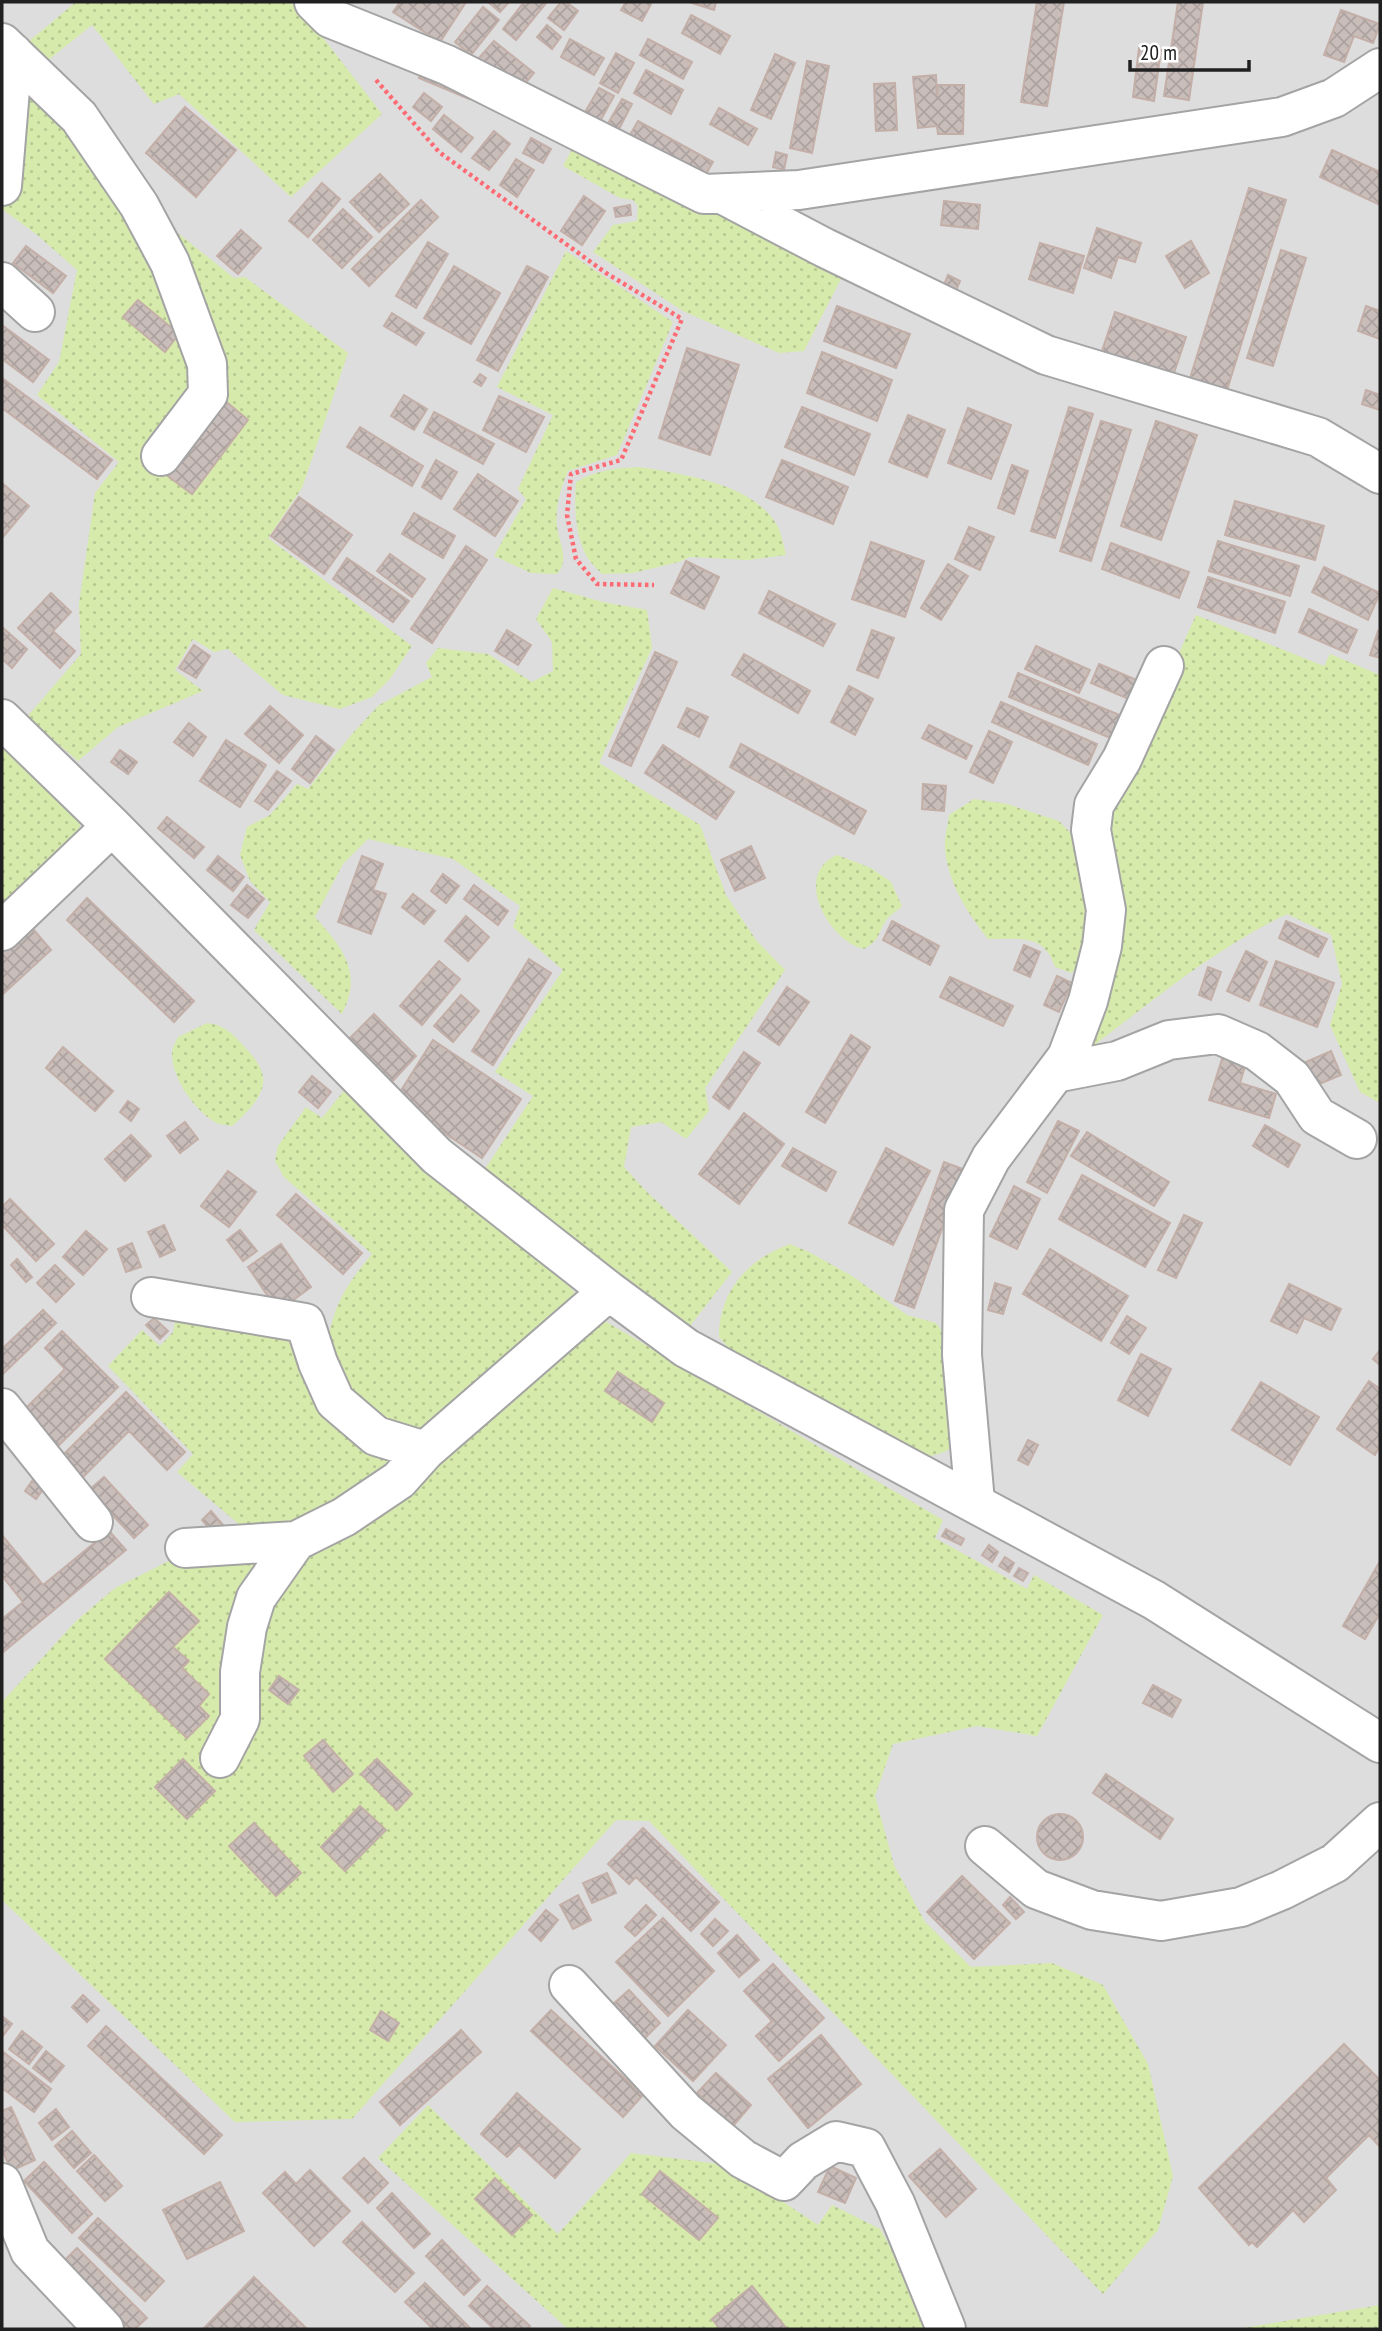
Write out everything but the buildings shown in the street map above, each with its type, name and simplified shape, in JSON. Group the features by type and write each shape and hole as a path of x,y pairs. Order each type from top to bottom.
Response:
{"street":[{"path":"335,7 704,194 799,190 1282,117 1334,99 1380,68"},
{"path":"2,186 8,48"},
{"path":"8,48 79,117 139,205 170,263 207,364 208,394 161,456"},
{"path":"720,193 848,260 1046,355 1318,437 1380,474"},
{"path":"2,282 35,312"},
{"path":"975,1502 962,1355 964,1210 991,1158 1067,1057 1088,1001 1102,946 1106,909 1091,830 1094,805 1122,759 1164,666"},
{"path":"2,719 112,826 437,1156 609,1291 686,1348 1154,1600 1380,1743"},
{"path":"2,931 112,826"},
{"path":"1055,1073 1117,1061 1169,1041 1218,1034 1257,1051 1293,1078 1317,1116 1357,1139"},
{"path":"185,1548 296,1541 345,1517 399,1480 425,1451 609,1291"},
{"path":"151,1297 305,1323 318,1363 335,1401 376,1436 425,1451"},
{"path":"2,1408 93,1522"},
{"path":"220,1758 240,1719 240,1672 247,1627 256,1598 296,1541"},
{"path":"985,1846 1036,1889 1092,1910 1161,1921 1241,1907 1282,1890 1335,1863 1380,1822"},
{"path":"569,1984 686,2112 743,2159 784,2181 803,2161 836,2141 866,2148 895,2203 946,2329"},
{"path":"2,2183 30,2250 104,2329"}],"path":[{"path":"370,71 439,152 606,273 682,319 621,460 571,474 569,488 567,515 576,559 597,584 654,585"}],"shaded area":[{"path":"2,2 1380,2 1380,2329 2,2329"}],"green space":[{"path":"76,2 290,2 314,26 382,114 291,197 179,94 154,104 92,25 42,65 22,47"},
{"path":"2,57 150,211 234,278 245,277 348,353 302,488 268,538 412,646 389,680 372,697 340,709 283,695 228,649 214,652 193,639 175,670 203,691 118,727 78,761 27,717 81,654 79,604 95,493 119,462 37,395 59,362 77,270 2,209"},
{"path":"577,140 844,273 804,351 779,353 683,311 593,252 613,225 637,221 638,206 633,200 620,198 563,166"},
{"path":"566,251 673,322 617,455 568,471 557,511 557,526 563,551 561,569 557,574 531,573 494,556 526,499 518,489 553,415 497,387"},
{"path":"639,467 697,478 737,491 754,501 769,514 779,529 786,555 748,560 690,557 633,573 602,574 587,557 580,539 575,510 576,482 607,470"},
{"path":"553,588 603,602 647,610 652,648 599,763 700,825 726,895 756,940 785,970 705,1088 709,1111 686,1139 661,1122 631,1127 624,1167 732,1272 686,1331 485,1169 533,1096 495,1072 563,970 513,927 520,906 453,859 368,839 343,864 315,917 334,939 347,962 351,986 342,1014 254,930 270,902 250,881 240,855 247,827 270,815 297,784 308,789 379,705 432,677 426,663 438,648 488,654 532,682 553,671 552,642 536,619"},
{"path":"1196,615 1324,666 1330,654 1380,675 1380,1103 1360,1092 1330,1025 1342,984 1331,935 1287,914 1209,960 1088,1050 1106,816"},
{"path":"2,741 81,821 76,842 2,912"},
{"path":"974,799 1007,804 1059,821 1085,848 1088,947 1072,973 1055,967 1044,948 1037,943 1020,939 988,939 960,897 950,874 945,849 949,815"},
{"path":"837,855 871,868 891,882 902,906 886,920 876,940 864,949 838,934 820,906 816,891 817,877 824,864"},
{"path":"207,1023 231,1033 252,1056 262,1072 263,1084 258,1098 232,1126 217,1123 207,1117 192,1102 175,1072 172,1051 178,1037"},
{"path":"347,1087 554,1267 575,1293 575,1305 430,1434 371,1421 326,1352 332,1322 341,1299 372,1254 284,1177 275,1161 278,1146 306,1107 322,1118"},
{"path":"790,1244 852,1276 907,1315 936,1323 947,1338 956,1438 947,1451 931,1456 907,1445 733,1353 719,1337 724,1305 739,1279 761,1258"},
{"path":"177,1312 295,1336 402,1457 324,1519 266,1530 240,1525 177,1472 193,1454 108,1366 142,1330 160,1346 173,1332"},
{"path":"598,1317 943,1520 935,1538 1027,1589 1034,1575 1103,1615 1037,1736 977,1726 893,1744 875,1796 894,1865 925,1922 971,1967 1052,1963 1103,1985 1148,2064 1173,2176 1158,2230 1103,2294 649,1821 616,1820 352,2119 235,2122 2,1900 2,1702 76,1621 115,1588 195,1548 282,1546"},
{"path":"428,2105 558,2234 631,2153 728,2165 818,2225 832,2205 880,2229 911,2284 932,2329 568,2329 378,2158"},
{"path":"1380,2305 1380,2329 1237,2329"}]}
